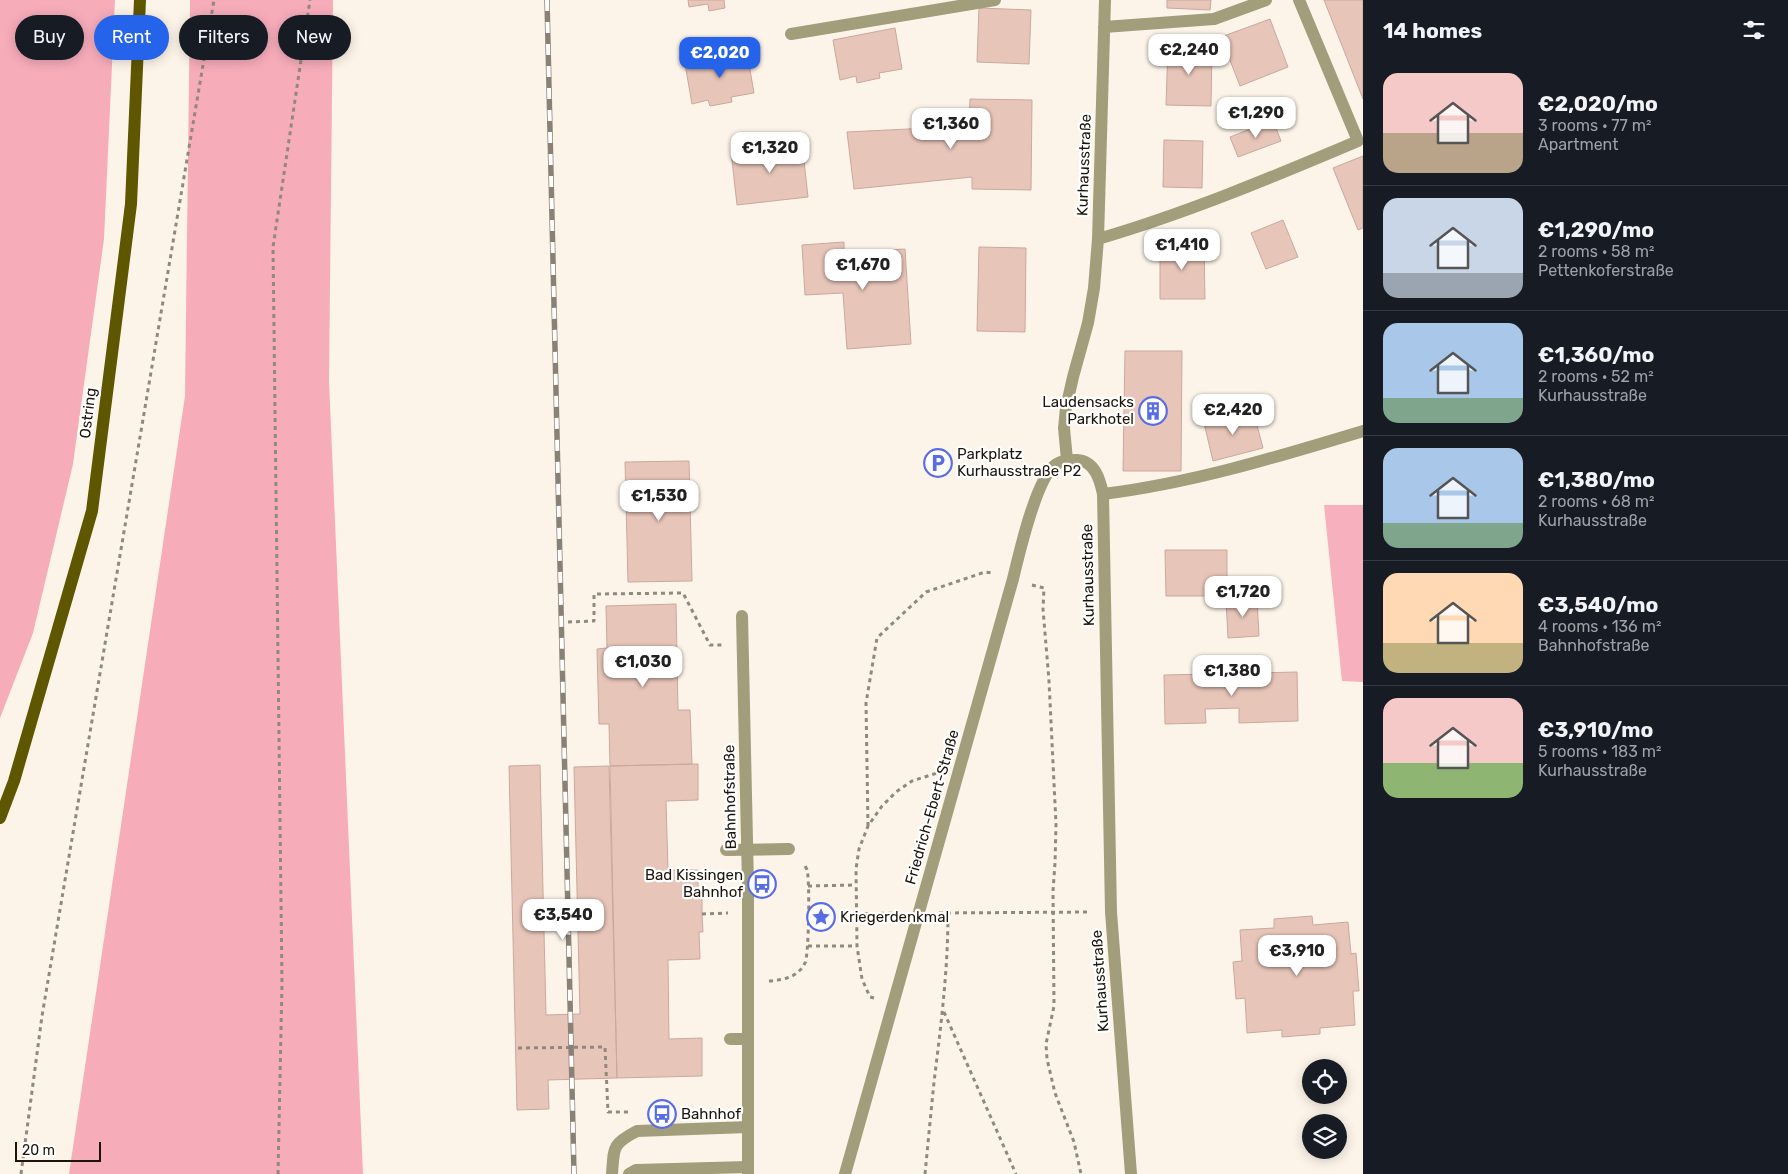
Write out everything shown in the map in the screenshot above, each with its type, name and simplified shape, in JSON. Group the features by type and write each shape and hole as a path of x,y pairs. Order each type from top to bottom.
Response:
{"main road":[{"name":"Ostring","path":"0,818 14,780 92,511 131,204 140,0"}],"street":[{"path":"791,34 995,0"},
{"name":"Kurhausstraße","path":"1105,0 1098,239 1094,288 1088,323 1072,377 1064,428 1067,460 1082,461 1092,467 1099,477 1103,494 1111,912 1132,1174"},
{"path":"1104,27 1214,19 1266,0"},
{"path":"1098,239 1141,226 1269,179 1358,141 1298,0"},
{"path":"1103,494 1135,490 1198,477 1363,431"},
{"name":"Friedrich-Ebert-Straße","path":"845,1174 1013,579 1027,522 1046,474 1056,465 1067,460"},
{"name":"Bahnhofstraße","path":"742,616 749,981 748,1170"},
{"path":"726,850 789,849"},
{"path":"730,1039 748,1039"},
{"path":"612,1174 614,1149 620,1140 637,1131 748,1127"},
{"path":"629,1174 636,1170 748,1170"}],"path":[{"path":"22,1174 42,1016 214,0"},
{"path":"278,1174 282,983 273,247 310,0"},
{"path":"868,826 866,703 877,638 926,592 985,572 1044,588 1043,609 1049,681 1056,824 1053,911 1054,1006 1046,1044 1046,1059 1055,1093 1074,1142 1081,1174"},
{"path":"568,622 594,621 594,594 683,593 710,645 742,644"},
{"path":"894,1003 870,997 862,979 856,946 858,849 868,826 882,806 896,792 912,781 936,773 956,780"},
{"path":"749,981 785,980 796,974 805,962 808,946 808,886 856,885"},
{"path":"956,913 1085,912"},
{"path":"856,914 890,913"},
{"path":"925,1174 934,1083 944,1010 948,954 948,913"},
{"path":"808,946 856,946"},
{"path":"944,1010 1016,1174"},
{"path":"518,1048 605,1047 606,1078"}],"shaded area":[{"path":"0,0 115,0 114,15 94,15 94,60 112,60 104,239 73,464 33,633 0,718"},
{"path":"190,0 333,0 333,15 278,15 278,60 332,60 329,381 363,1174 69,1174 185,396 189,60 268,60 268,15 190,15"},
{"path":"1324,505 1363,505 1363,682 1342,681"}],"building":[{"path":"688,0 724,0 725,8 709,11 708,4 689,7"},
{"path":"1167,0 1211,0 1210,10 1167,8"},
{"path":"1324,0 1363,0 1363,99"},
{"path":"979,8 1031,10 1029,64 977,62"},
{"path":"1270,19 1288,67 1240,86 1221,37"},
{"path":"895,28 902,69 879,73 880,78 857,83 856,76 840,80 833,40"},
{"path":"1168,46 1212,47 1211,106 1166,105"},
{"path":"747,52 754,93 731,97 732,102 710,106 708,100 692,104 685,64"},
{"path":"970,99 1032,100 1031,190 972,189 972,177 854,189 847,132 969,126"},
{"path":"1273,120 1281,141 1238,157 1230,137"},
{"path":"1164,140 1203,141 1202,188 1163,187"},
{"path":"802,143 808,197 737,205 731,151"},
{"path":"1363,156 1363,228 1358,230 1333,168"},
{"path":"1283,220 1298,257 1266,269 1251,233"},
{"path":"844,242 844,252 905,249 911,344 847,349 843,293 805,295 802,245"},
{"path":"1160,243 1204,243 1205,299 1160,299"},
{"path":"979,247 1026,248 1025,332 977,331"},
{"name":"Laudensacks Parkhotel","path":"1125,351 1182,351 1181,471 1123,471"},
{"path":"1253,410 1263,448 1213,461 1204,423"},
{"path":"689,461 692,581 628,582 625,462"},
{"path":"1165,550 1227,550 1227,596 1166,596"},
{"path":"1257,598 1259,636 1228,638 1226,600"},
{"path":"676,604 678,710 690,710 692,764 610,766 609,724 599,724 597,649 607,648 606,606"},
{"path":"1297,672 1298,721 1239,723 1239,708 1205,709 1206,723 1165,724 1164,675"},
{"path":"698,764 698,800 666,801 668,870 698,870 698,895 702,895 703,932 699,932 700,959 668,960 669,1039 702,1038 702,1076 617,1078 610,766"},
{"path":"540,765 546,1015 580,1014 574,767 609,766 617,1078 548,1080 549,1109 517,1110 509,766"},
{"path":"1312,916 1313,925 1348,922 1351,954 1356,953 1359,991 1353,991 1355,1025 1320,1028 1320,1034 1282,1037 1282,1030 1247,1033 1245,998 1236,999 1233,962 1242,961 1240,930 1274,928 1274,919"}],"railway":[{"path":"547,0 574,1174"}],"place":[{"name":"Laudensacks Parkhotel","path":"1153,411"},
{"name":"Parkplatz Kurhausstraße P2","path":"938,463"},
{"name":"Bad Kissingen Bahnhof","path":"762,884"},
{"name":"Kriegerdenkmal","path":"821,917"},
{"name":"Bahnhof","path":"662,1114"}]}
